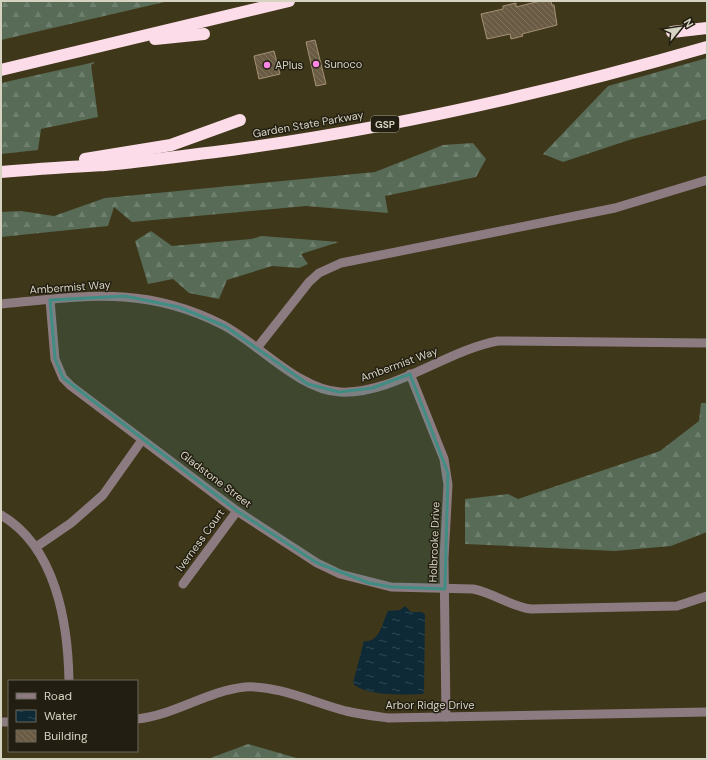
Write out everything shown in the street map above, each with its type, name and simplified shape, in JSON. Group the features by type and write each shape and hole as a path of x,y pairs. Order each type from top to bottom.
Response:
{"highway":[{"path":"1,70 289,1"},
{"path":"672,32 707,28"},
{"path":"130,40 163,39 204,34"},
{"name":"Garden State Parkway","path":"1,172 107,164 232,150 346,131 521,95 612,73 707,47"},
{"path":"57,167 88,158 171,145 240,120"}],"street":[{"path":"258,348 309,282 319,273 341,263 615,208 707,180"},
{"name":"Ambermist Way","path":"1,304 112,295 151,300 201,314 225,326 308,384 339,392 372,388 474,347 498,341 707,343"},
{"name":"Gladstone Street","path":"50,300 55,359 63,378 142,440 237,511 317,563 340,574 391,587 444,588"},
{"name":"Holbrooke Drive","path":"410,374 444,459 448,473 444,558 446,717"},
{"path":"36,547 71,523 103,494 142,440"},
{"name":"Iverness Court","path":"183,584 237,511"},
{"path":"1,514 25,533 36,547 55,589 68,643 69,680"},
{"path":"444,588 486,591 516,607 531,609 677,606 707,596"},
{"name":"Arbor Ridge Drive","path":"138,719 161,714 224,690 247,687 272,690 346,711 388,718 707,712"}],"highlighted area":[{"path":"125,296 179,307 225,326 308,384 339,392 372,388 410,374 448,473 445,589 391,587 369,583 317,563 237,511 63,378 55,359 50,300"}],"green space":[{"path":"1,1 169,1 1,40"},
{"path":"707,58 707,119 629,140 563,162 543,154 608,86"},
{"path":"95,62 91,65 98,117 41,129 38,150 1,154 1,83"},
{"path":"473,143 486,159 476,177 385,196 388,213 306,206 132,222 114,207 108,226 1,237 1,212 21,211 54,216 105,198 375,172 443,145"},
{"path":"151,231 172,246 251,239 262,236 339,242 301,254 308,264 299,268 272,266 227,280 219,299 189,293 173,279 148,284 135,241"},
{"path":"701,403 707,403 707,532 671,546 615,551 465,544 465,499 508,494 518,499 660,451 699,421"},
{"path":"248,744 297,758 305,759 208,759"}],"water":[{"path":"405,606 411,612 422,612 425,615 424,693 407,695 386,694 358,687 353,683 364,641 369,641 377,636 388,611 400,610"}],"building":[{"path":"540,1 551,1 552,5 554,5 557,25 522,34 523,36 511,39 510,34 487,39 481,14 503,9 503,6 516,3 516,7"},
{"name":"Sunoco","path":"315,40 326,84 316,86 306,42"},
{"name":"APlus","path":"274,51 280,74 259,79 254,56"}],"place":[{"name":"Sunoco","path":"316,64"},
{"name":"APlus","path":"267,65"}]}
